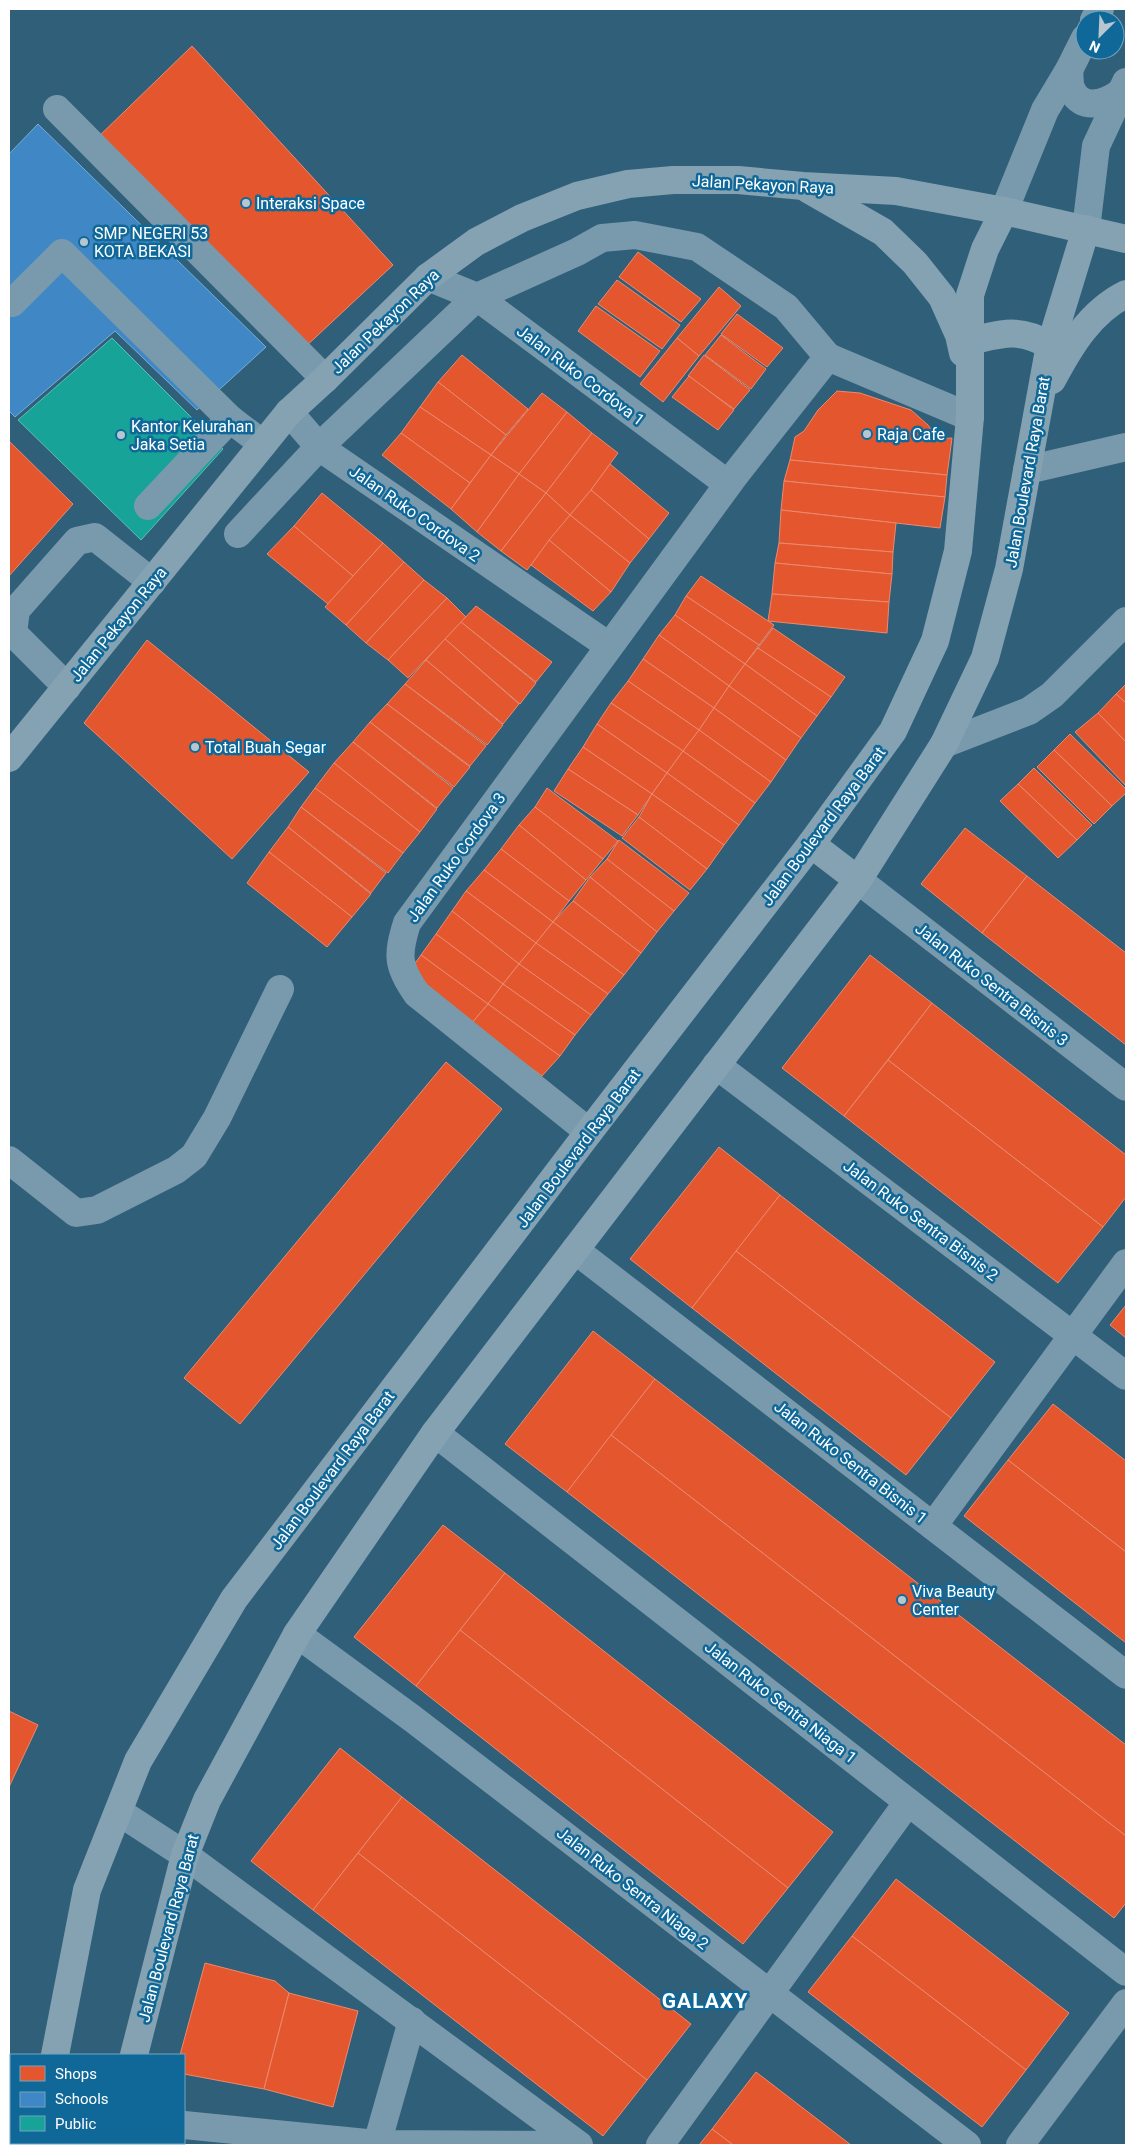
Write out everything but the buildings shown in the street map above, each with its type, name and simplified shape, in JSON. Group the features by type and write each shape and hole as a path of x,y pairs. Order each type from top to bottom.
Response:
{"main road":[{"name":"Jalan Pekayon Raya","path":"9,758 289,412 428,277 476,242 522,218 577,196 628,184 673,180 738,180 896,191 1004,211 1126,239"},
{"path":"803,186 883,232 915,263 942,298 959,335 970,382"},
{"name":"Jalan Boulevard Raya Barat","path":"55,2054 87,1890 138,1760 234,1599 589,1132 812,844 893,731 935,642 958,551 970,417 970,295 985,250 1004,211"},
{"name":"Jalan Boulevard Raya Barat","path":"134,2054 185,1855 206,1800 297,1634 435,1433 858,880 944,744 985,658 1009,569 1049,350 1086,229"},
{"path":"1039,402 1067,352 1091,319 1126,294"},
{"path":"970,341 1014,332 1036,337 1049,345 1049,350"},
{"path":"812,844 858,880"}],"street":[{"path":"1004,211 1044,110 1075,58"},
{"path":"1069,70 1072,91 1081,101 1093,105 1103,103 1123,88"},
{"path":"1086,229 1096,146 1123,88"},
{"path":"57,109 325,379"},
{"path":"238,534 319,447 477,297 577,252 602,238 635,235 697,247 786,308 828,357 970,417"},
{"path":"12,303 62,254 230,418 263,444"},
{"name":"Jalan Ruko Cordova 1","path":"428,277 477,297 728,484"},
{"path":"609,646 728,484 828,357"},
{"name":"Jalan Ruko Cordova 2","path":"289,412 319,447 609,646"},
{"path":"148,506 230,418"},
{"path":"1027,470 1126,446"},
{"path":"67,687 13,633 16,610 76,541 95,537 152,582"},
{"path":"944,744 1029,711 1052,695 1126,621"},
{"name":"Jalan Ruko Cordova 3","path":"589,1132 417,994 404,976 398,956 407,923 609,646"},
{"name":"Jalan Ruko Sentra Bisnis 3","path":"858,880 1126,1087"},
{"path":"9,1160 76,1213 97,1210 176,1170 194,1156 217,1118 280,989"},
{"name":"Jalan Ruko Sentra Bisnis 2","path":"716,1065 1126,1376"},
{"name":"Jalan Ruko Sentra Bisnis 1","path":"575,1250 1126,1675"},
{"path":"933,1526 1126,1263"},
{"name":"Jalan Ruko Sentra Niaga 1","path":"435,1433 1126,1972"},
{"name":"Jalan Ruko Sentra Niaga 2","path":"297,1634 413,1719 967,2145"},
{"path":"660,2145 908,1802"},
{"path":"119,1812 185,1855 578,2145"},
{"path":"1020,2145 1126,2003"},
{"path":"377,2144 412,2021"},
{"path":"185,2124 377,2144 578,2145"}],"place":[{"name":"Interaksi Space","path":"246,203"},
{"name":"SMP NEGERI 53 KOTA BEKASI","path":"84,242"},
{"name":"Raja Cafe","path":"867,434"},
{"name":"Kantor Kelurahan Jaka Setia","path":"121,435"},
{"name":"Total Buah Segar","path":"195,747"},
{"name":"Viva Beauty Center","path":"902,1600"}],"district":[{"name":"GALAXY","path":"705,2001"}]}
